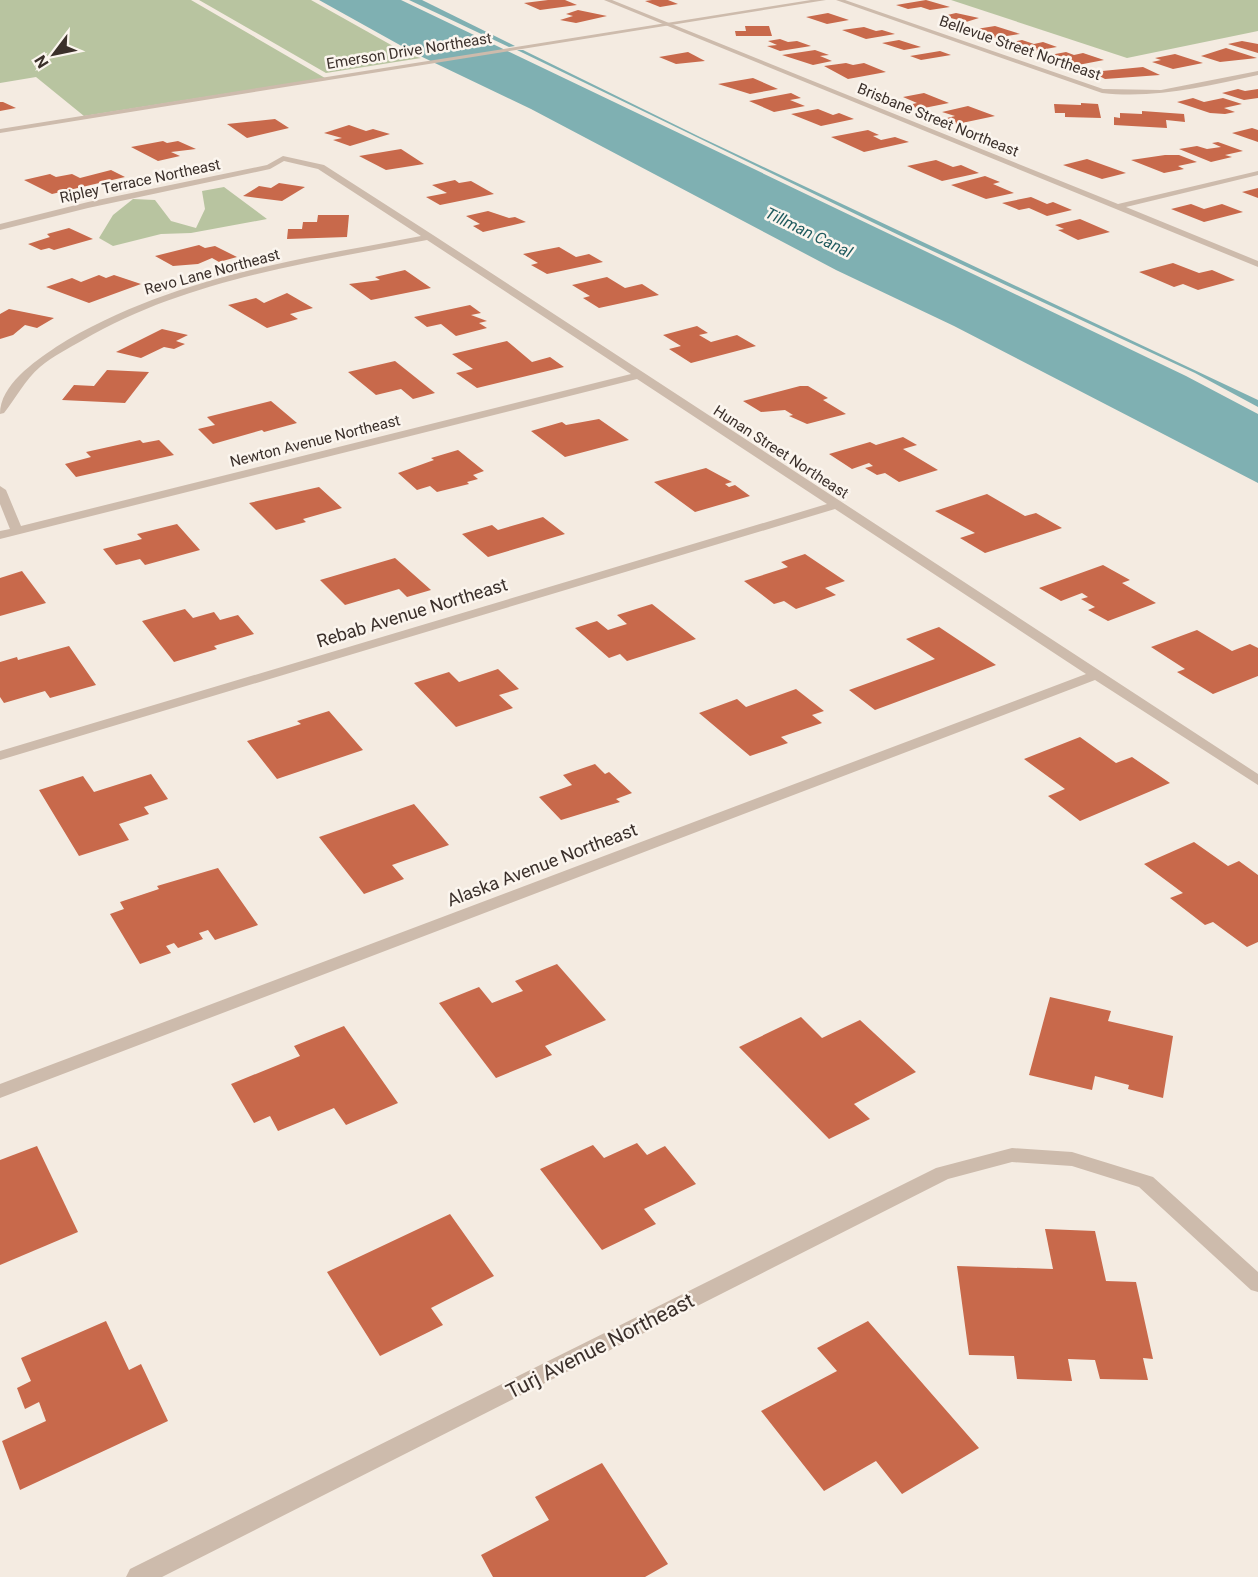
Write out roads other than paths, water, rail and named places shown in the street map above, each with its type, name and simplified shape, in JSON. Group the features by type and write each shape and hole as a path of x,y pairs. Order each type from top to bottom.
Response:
{"street":[{"name":"Brisbane Street Northeast","path":"607,0 1258,264"},
{"name":"Emerson Drive Northeast","path":"0,131 823,0"},
{"name":"Bellevue Street Northeast","path":"838,0 1102,91 1126,95 1149,95 1258,73"},
{"name":"Ripley Terrace Northeast","path":"0,227 122,197 270,167 283,158"},
{"name":"Hunan Street Northeast","path":"283,158 321,167 1258,781"},
{"path":"1116,207 1258,173"},
{"name":"Revo Lane Northeast","path":"0,411 33,368 91,329 132,310 171,296 242,276 430,237"},
{"name":"Newton Avenue Northeast","path":"0,535 637,376"},
{"path":"0,490 17,531"},
{"name":"Rebab Avenue Northeast","path":"0,756 835,505"},
{"name":"Alaska Avenue Northeast","path":"0,1091 1097,675"},
{"name":"Turj Avenue Northeast","path":"138,1577 943,1173 1012,1155 1072,1159 1146,1182 1258,1284"}],"water":[{"name":"Tillman Canal","path":"319,0 401,0 1186,376 1258,414 1258,483 954,326 836,270 531,109 416,54"},
{"path":"409,0 422,0 515,46 509,47"},
{"path":"517,50 523,50 700,137 1258,400 1258,407 1195,373 909,240"}]}
